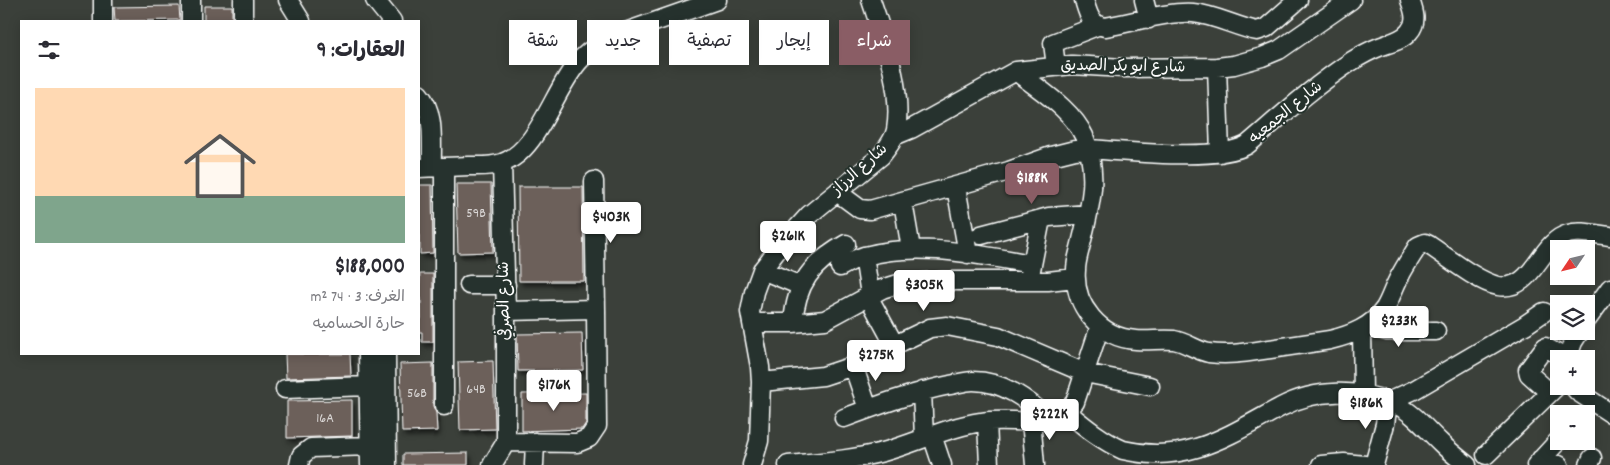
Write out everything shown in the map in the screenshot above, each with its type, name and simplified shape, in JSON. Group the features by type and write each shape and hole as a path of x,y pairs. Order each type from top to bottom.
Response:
{"street":[{"path":"103,0 103,20"},
{"path":"191,0 191,20"},
{"path":"243,0 244,20"},
{"path":"288,0 300,20"},
{"path":"375,0 391,20"},
{"path":"429,167 492,165 502,163 520,153 538,129 568,77 580,60 591,50 606,40 620,34 717,0"},
{"name":"شارع الرزاز","path":"752,465 759,441 761,382 750,312 754,292 762,270 778,248 809,215 881,156 890,145 896,131 896,94 891,67 871,0"},
{"path":"1084,0 1092,21 1097,26"},
{"path":"1144,0 1149,19"},
{"path":"1056,66 1053,43 1097,26 1105,27 1149,19 1196,6 1257,31 1266,28 1298,0"},
{"name":"شارع ابو بكر الصديق","path":"894,136 911,129 1016,71 1072,65 1124,68 1217,67 1234,65 1280,50 1351,0"},
{"name":"شارع الجمعيه","path":"837,192 860,209 876,209 956,187 1075,150 1220,153 1239,150 1296,102 1363,54 1409,34 1415,19 1410,0"},
{"path":"1217,67 1220,153"},
{"path":"1016,71 1044,92 1074,119 1083,136 1088,149 1093,186 1076,267 1077,292 1082,305 1100,326 1126,339 1180,341 1207,352 1232,354 1330,340 1344,337 1364,327 1385,307 1400,277 1421,244 1425,243 1475,276 1498,286 1520,282 1528,275 1552,243 1560,237 1570,233 1610,236"},
{"path":"420,95 427,105 430,116 429,167 444,406"},
{"path":"420,135 429,167"},
{"name":"شارع الصرفي","path":"502,163 506,285 506,442"},
{"path":"492,465 506,442 577,443 590,438 597,426 594,181"},
{"path":"956,187 968,254"},
{"path":"902,202 911,249"},
{"path":"981,235 1041,219 1088,214"},
{"path":"1029,282 1041,219"},
{"path":"792,323 796,298 812,268 828,254 846,244"},
{"path":"840,267 864,256 911,249 968,254 1032,264"},
{"path":"864,256 869,296 894,344"},
{"path":"762,270 801,286"},
{"path":"752,323 792,323 826,320 889,287 906,284 943,281 1029,282 1075,278"},
{"path":"469,284 506,285"},
{"path":"1595,309 1610,288"},
{"path":"506,311 596,308"},
{"path":"1388,402 1414,390 1544,312"},
{"path":"761,382 823,376 853,365 930,328 947,326 998,336 1085,373 1150,386"},
{"path":"788,465 844,462 862,457 895,457 928,436 987,422 1050,419 1067,412 1075,402 1100,326"},
{"path":"1364,327 1387,331 1436,331"},
{"path":"1363,395 1364,327"},
{"path":"1550,386 1529,374 1528,370 1546,347 1551,350"},
{"path":"368,355 370,465"},
{"path":"386,355 387,465"},
{"path":"853,365 868,409"},
{"path":"844,418 922,391 972,381 1006,388 1026,399 1050,419"},
{"path":"286,389 368,386"},
{"path":"922,391 928,436 942,465"},
{"path":"1067,412 1098,437 1123,450 1132,459 1149,456 1178,458 1207,448 1282,406 1308,396 1339,392 1363,395 1396,404 1415,418 1463,464"},
{"path":"1486,455 1550,392"},
{"path":"1581,395 1597,410"},
{"path":"1374,465 1388,402"},
{"path":"1032,420 1036,465"},
{"path":"987,422 989,465"},
{"path":"534,465 535,442"},
{"path":"299,465 301,456 311,448 369,446"},
{"path":"1538,462 1550,449"},
{"path":"1538,462 1558,465"},
{"path":"1321,465 1344,463 1365,465"}],"building":[{"path":"179,6 180,20 115,20 114,7"},
{"path":"204,6 232,6 232,20 204,20"},
{"path":"456,184 491,184 493,252 458,253"},
{"path":"420,185 432,185 433,253 420,254"},
{"path":"518,187 583,187 584,281 519,281"},
{"path":"420,274 433,274 433,342 422,342 422,332 420,332"},
{"path":"582,333 583,370 518,371 517,334"},
{"path":"285,355 350,355 351,376 286,378"},
{"path":"493,361 495,429 460,430 458,362"},
{"path":"433,363 433,406 436,413 437,431 402,432 400,364"},
{"path":"586,393 586,423 582,429 522,431 522,394"},
{"path":"352,400 352,436 287,438 287,401"},
{"path":"468,453 468,465 403,465 403,454"}]}
